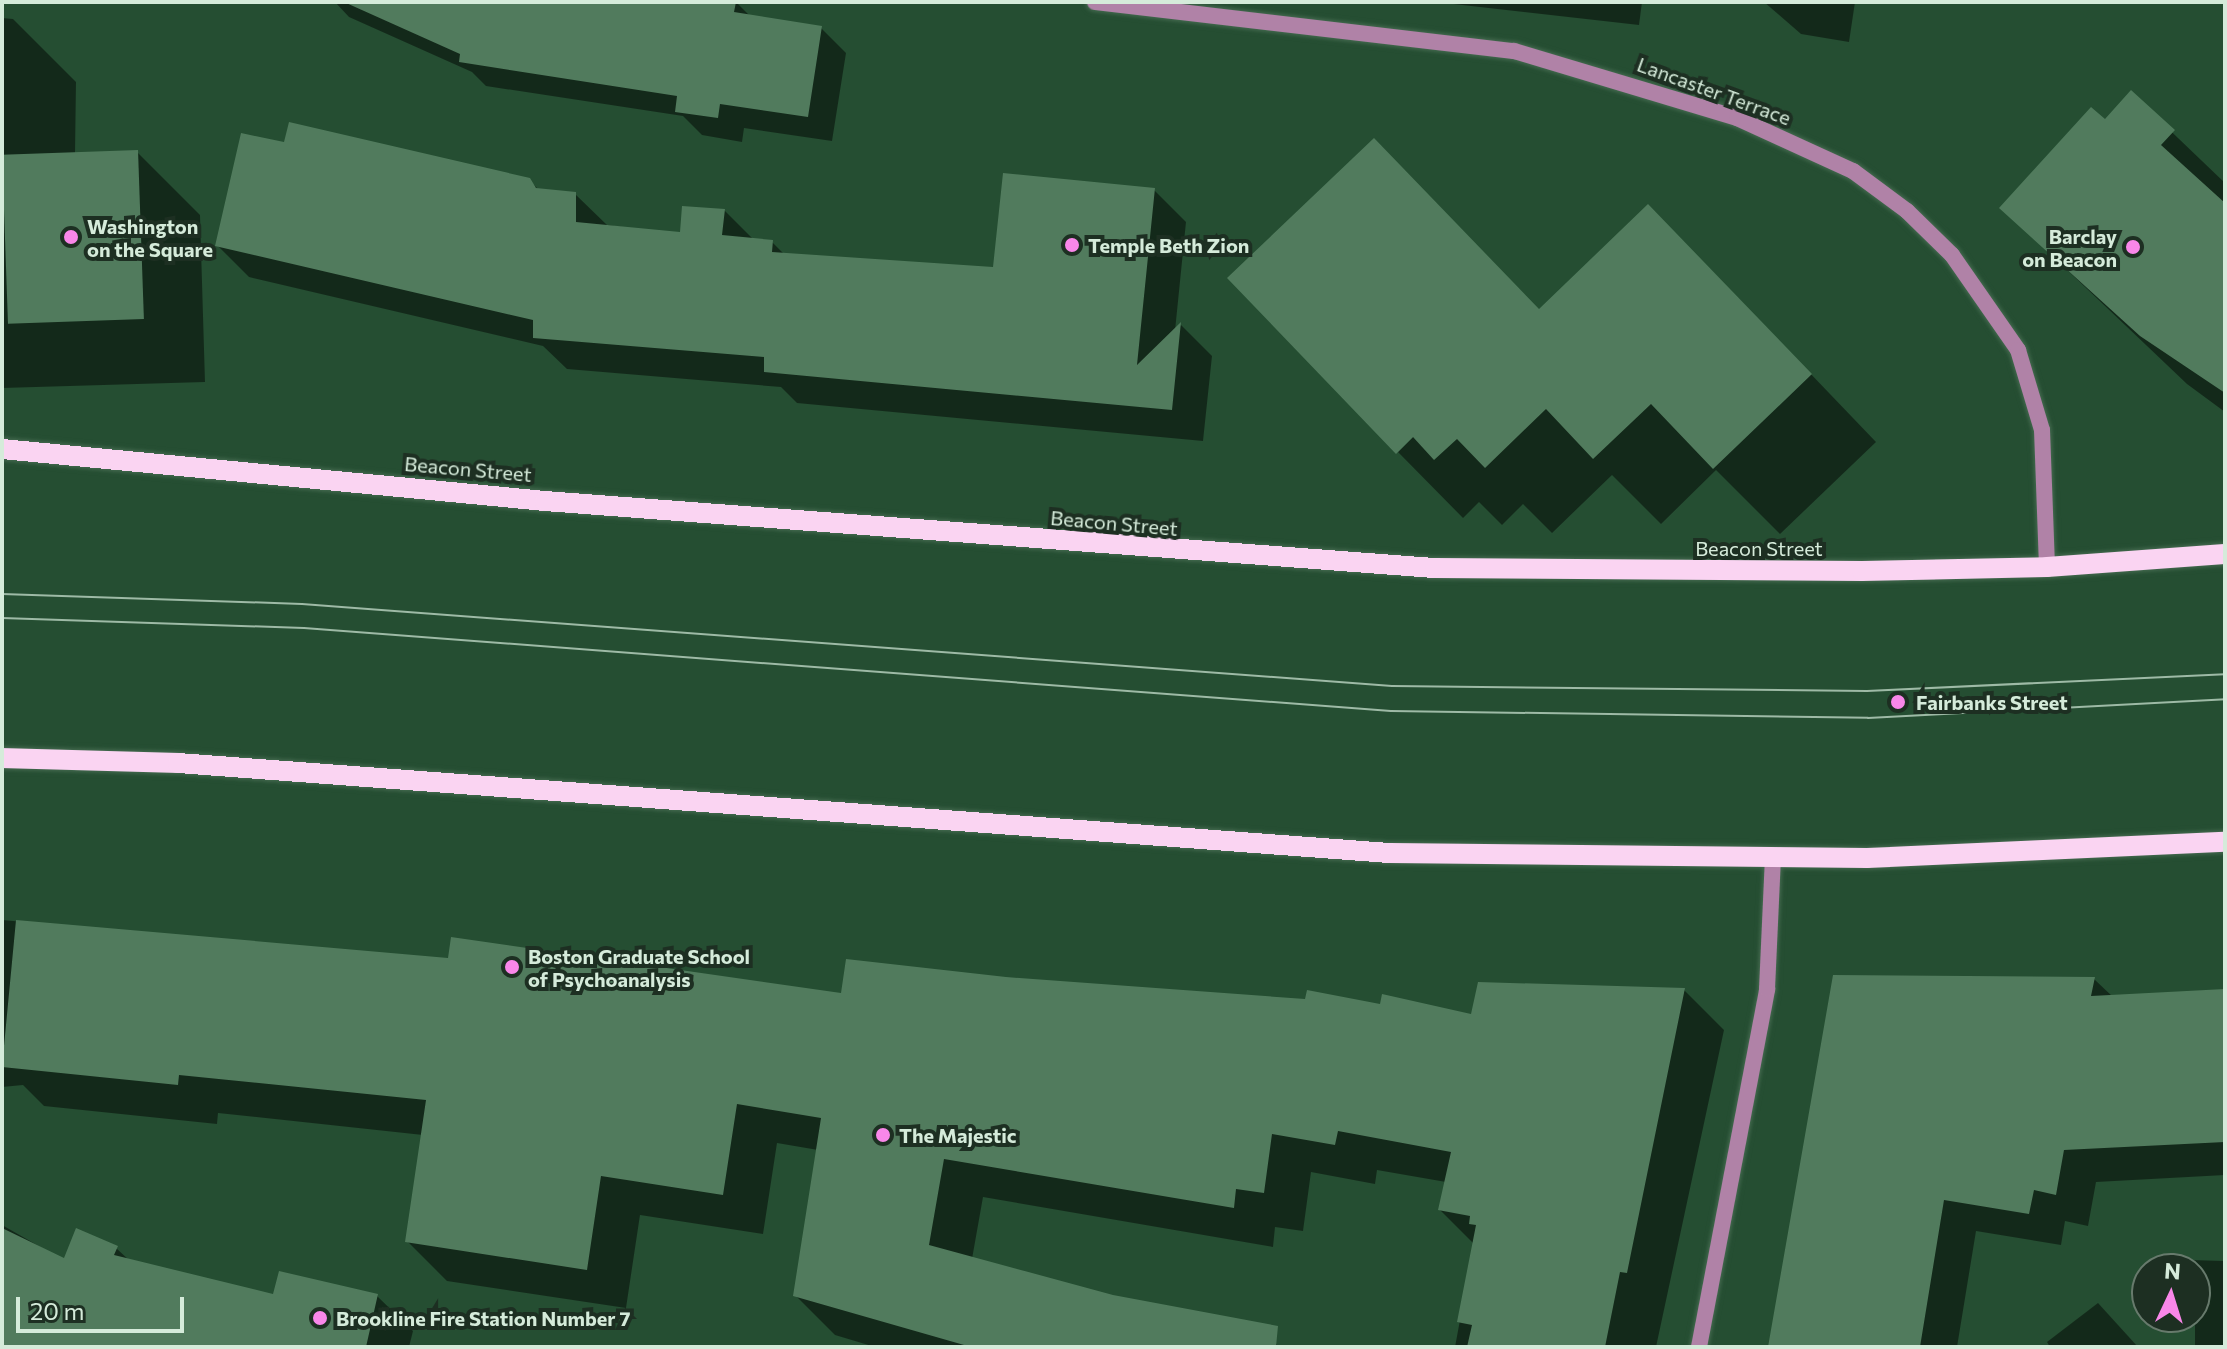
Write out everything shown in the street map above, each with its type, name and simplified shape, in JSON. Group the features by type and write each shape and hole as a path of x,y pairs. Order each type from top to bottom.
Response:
{"main road":[{"name":"Beacon Street","path":"2,449 545,501 1379,564 1624,572 2047,567 2225,554"},
{"path":"2,758 193,764 1309,849 1773,859 2225,842"}],"street":[{"name":"Lancaster Terrace","path":"1095,2 1458,40 1514,51 1737,118 1853,171 1907,211 1952,255 2018,350 2042,430 2047,567"},
{"path":"1699,1347 1767,989 1773,859"}],"building":[{"path":"344,2 736,2 734,12 822,26 808,117 720,104 718,118 675,112 677,96 459,62 460,54"},
{"name":"Barclay on Beacon","path":"2131,90 2175,130 2161,145 2225,203 2225,393 2140,336 1999,208 2091,107 2105,119"},
{"path":"289,122 530,178 536,188 576,192 576,222 680,232 682,206 725,209 722,235 773,240 772,252 993,267 1003,173 1155,188 1137,365 1181,322 1172,410 764,372 764,357 533,338 533,320 215,246 241,133 284,142"},
{"path":"1374,138 1539,309 1648,204 1812,374 1713,469 1651,404 1593,459 1546,409 1485,468 1457,439 1434,460 1413,437 1396,454 1227,278"},
{"name":"Washington on the Square","path":"138,150 144,319 8,324 2,155"},
{"path":"16,920 448,958 451,937 841,993 846,959 1006,977 1305,999 1307,990 1380,1004 1382,994 1471,1014 1478,982 1685,988 1627,1273 1620,1272 1605,1347 1467,1347 1472,1325 1457,1322 1476,1225 1469,1224 1470,1216 1438,1210 1451,1152 1338,1131 1335,1145 1272,1134 1264,1193 1236,1189 1234,1208 944,1159 929,1245 1113,1295 1278,1326 1276,1347 971,1347 793,1296 821,1118 737,1104 723,1195 601,1176 587,1270 405,1242 426,1100 179,1075 178,1085 2,1067"},
{"path":"1833,975 2095,977 2091,996 2225,989 2225,1142 2064,1150 2056,1195 2034,1190 2029,1214 1944,1200 1920,1347 1768,1347"},
{"path":"2,1228 64,1258 76,1228 118,1246 114,1255 273,1294 279,1271 378,1294 366,1347 2,1347"}],"tram line":[{"path":"2,594 302,604 1392,686 1867,691 2225,674"},
{"path":"2,618 304,628 1391,711 1868,718 2225,699"}],"place":[{"name":"Washington on the Square","path":"71,237"},
{"name":"Temple Beth Zion","path":"1072,245"},
{"name":"Barclay on Beacon","path":"2133,247"},
{"name":"Fairbanks Street","path":"1898,702"},
{"name":"Boston Graduate School of Psychoanalysis","path":"512,967"},
{"name":"The Majestic","path":"883,1135"},
{"name":"Brookline Fire Station Number 7","path":"320,1318"}]}
